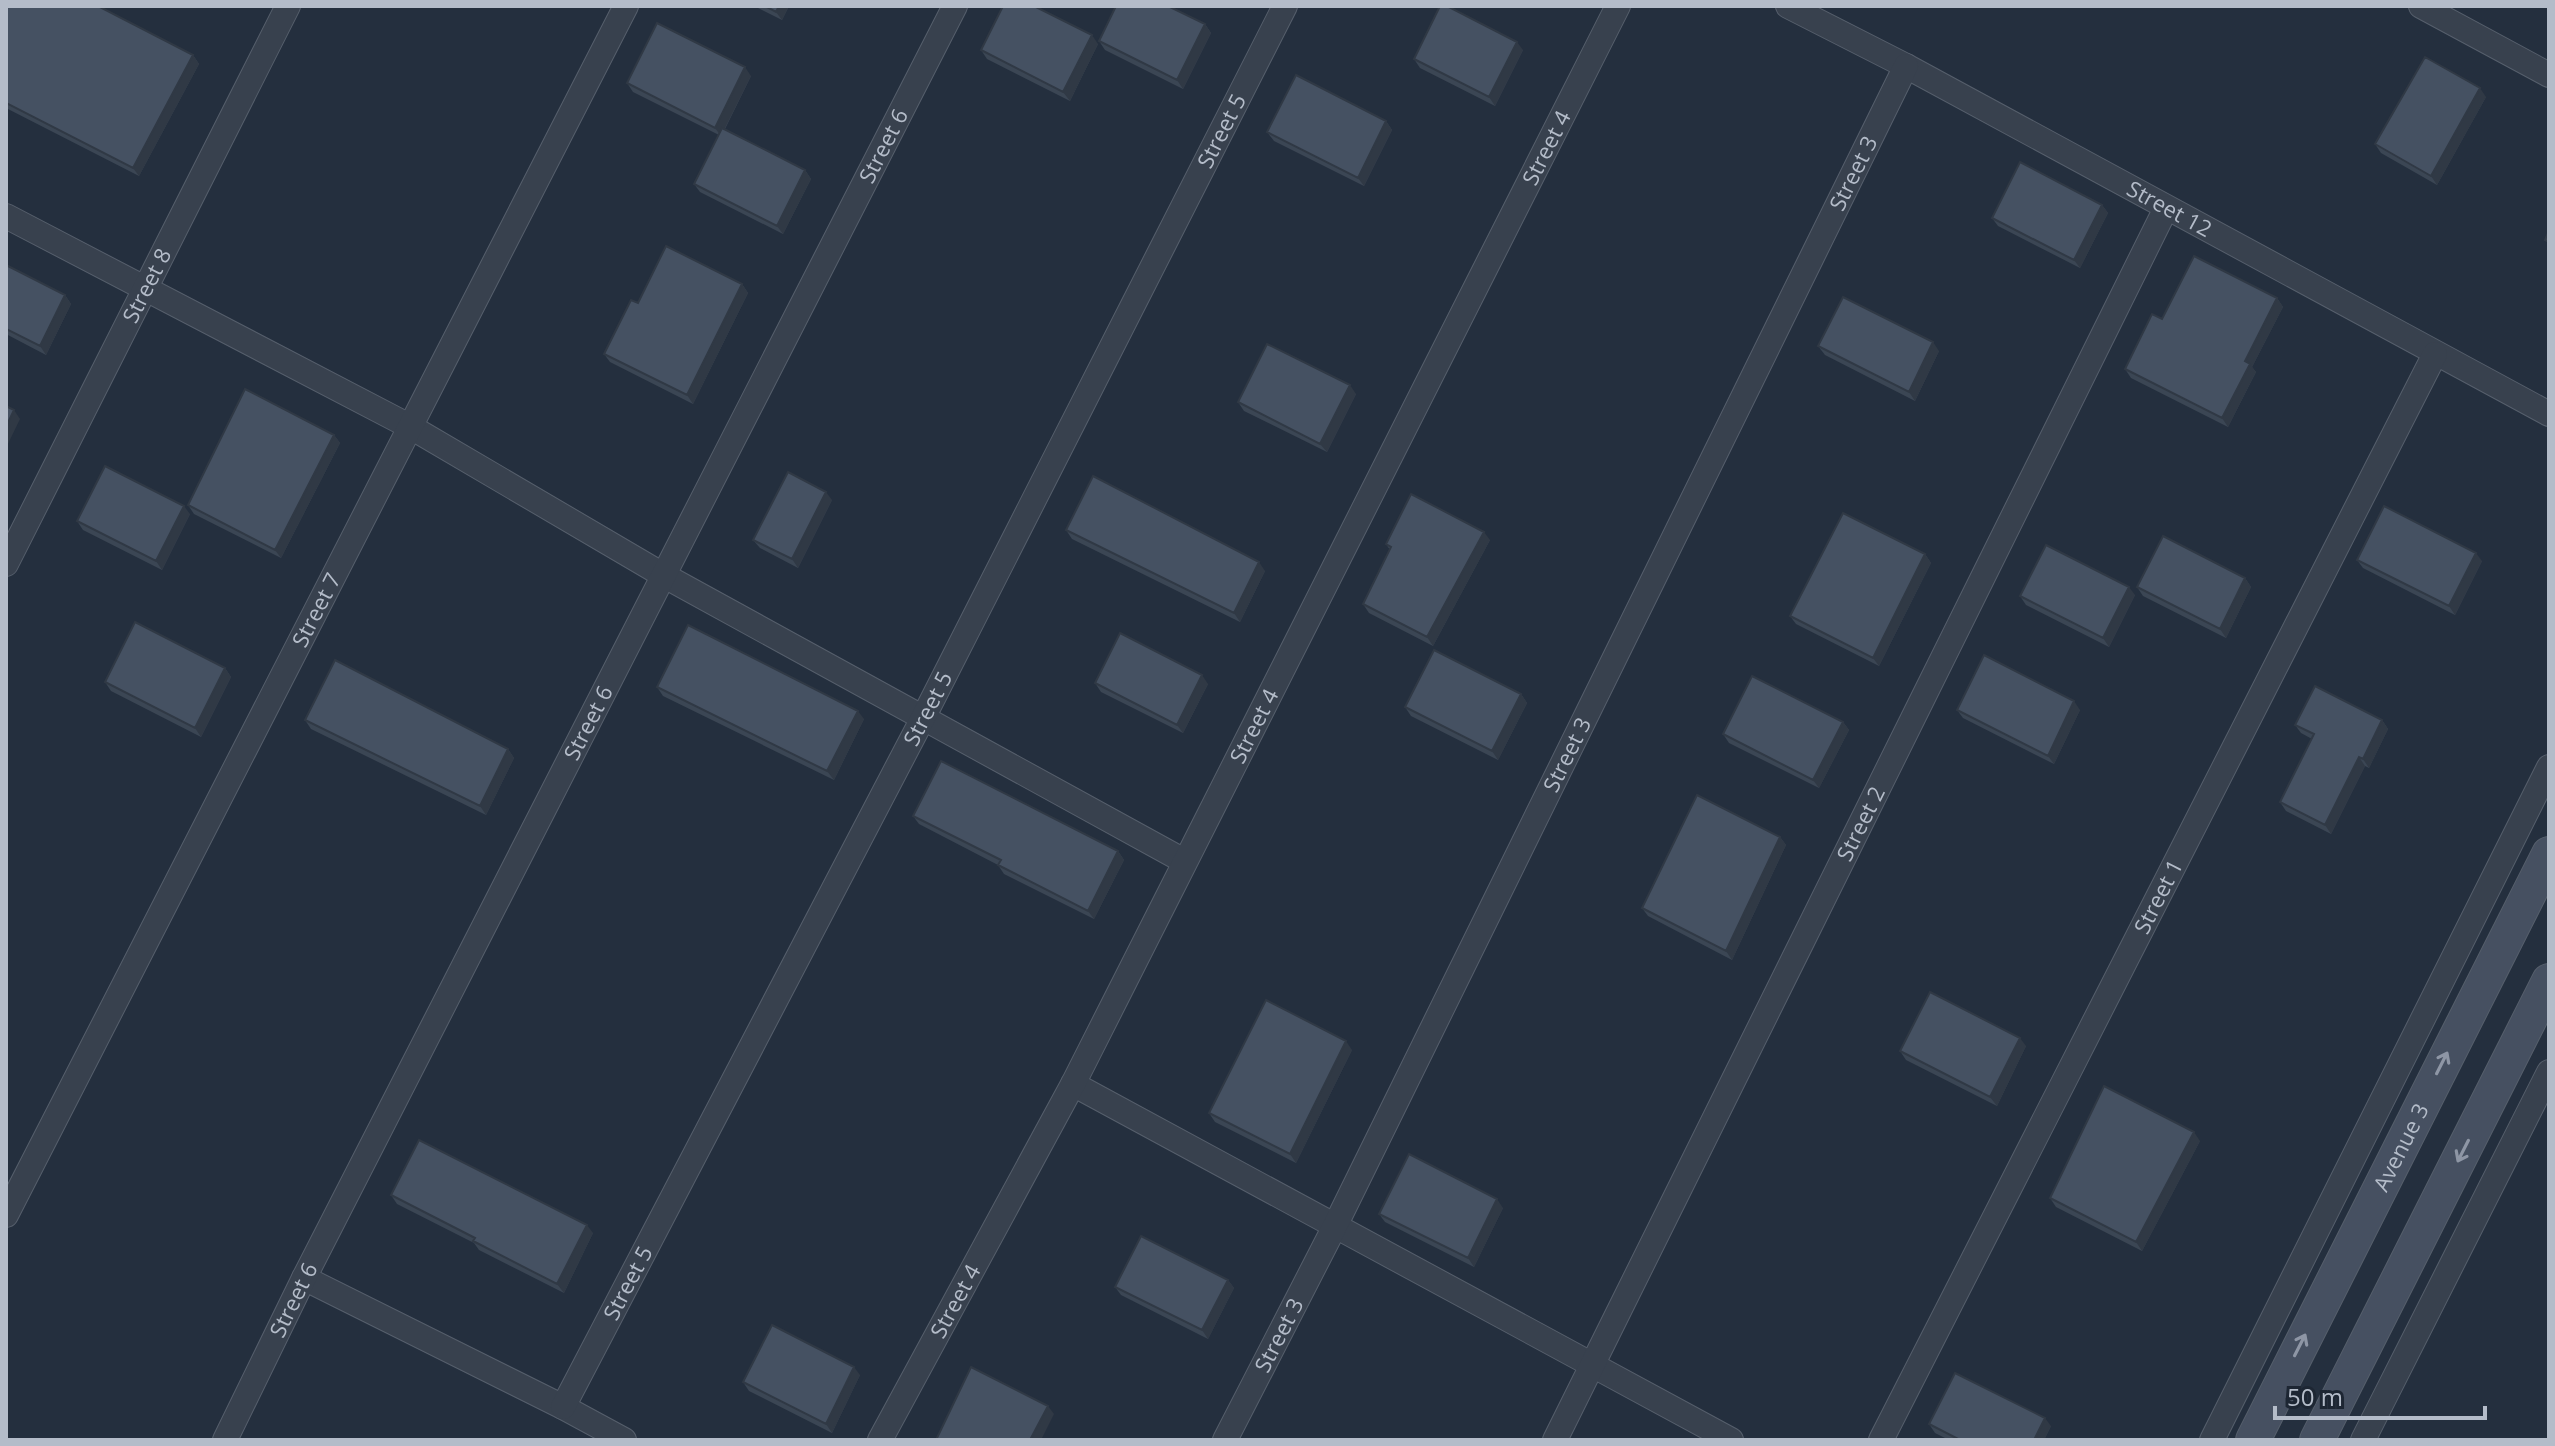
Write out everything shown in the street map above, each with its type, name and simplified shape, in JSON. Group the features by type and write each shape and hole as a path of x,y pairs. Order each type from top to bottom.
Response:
{"main road":[{"name":"Avenue 3","path":"2253,1440 2549,854"},
{"path":"2317,1440 2549,981"}],"street":[{"name":"Street 8","path":"6,564 288,6"},
{"name":"Street 7","path":"6,1215 626,6"},
{"name":"Street 6","path":"225,1440 304,1278 955,6"},
{"name":"Street 5","path":"563,1407 923,718 1285,6"},
{"name":"Street 4","path":"880,1440 1073,1084 1618,6"},
{"name":"Street 12","path":"1788,6 1906,66 2549,414"},
{"path":"2421,6 2549,75"},
{"name":"Street 3","path":"1225,1440 1335,1226 1906,66"},
{"name":"Street 2","path":"1555,1440 2166,208"},
{"path":"6,216 409,426 663,575 1184,861"},
{"name":"Street 1","path":"1881,1440 2435,354"},
{"path":"2212,1440 2549,767"},
{"path":"2363,1440 2549,1072"},
{"path":"1073,1084 1731,1440"},
{"path":"304,1278 624,1440"}],"building":[{"path":"6,6 98,6 193,55 133,168 6,103"},
{"path":"765,6 779,6 776,12"},
{"path":"1003,6 1034,6 1092,35 1063,92 981,50"},
{"path":"1116,6 1168,6 1205,24 1177,80 1099,41"},
{"path":"1440,6 1447,6 1517,42 1489,97 1414,59"},
{"path":"657,23 745,67 715,128 627,83"},
{"path":"2425,57 2480,88 2431,176 2375,144"},
{"path":"1296,75 1386,121 1358,178 1267,132"},
{"path":"722,128 805,170 777,226 694,184"},
{"path":"2020,162 2102,205 2074,260 1992,218"},
{"path":"666,246 742,284 687,395 604,354 631,300 638,303"},
{"path":"2194,256 2277,298 2245,361 2250,364 2222,418 2125,369 2152,314 2162,319"},
{"path":"6,265 65,295 40,346 6,329"},
{"path":"1843,297 1933,342 1909,392 1818,346"},
{"path":"1267,344 1350,385 1320,444 1238,402"},
{"path":"245,389 334,435 275,550 188,505"},
{"path":"6,406 14,410 6,427"},
{"path":"105,466 184,506 156,561 77,521"},
{"path":"788,472 826,492 792,559 753,540"},
{"path":"1093,476 1259,562 1234,613 1066,530"},
{"path":"1411,494 1484,532 1427,637 1363,604 1391,547 1386,544"},
{"path":"2384,506 2476,553 2449,606 2357,560"},
{"path":"1843,513 1925,554 1873,658 1790,616"},
{"path":"2163,536 2245,578 2220,629 2137,587"},
{"path":"2046,545 2129,587 2103,638 2020,596"},
{"path":"135,622 225,668 195,728 105,682"},
{"path":"688,625 858,711 827,771 657,687"},
{"path":"1120,633 1202,675 1177,725 1095,683"},
{"path":"1434,650 1521,694 1492,751 1405,707"},
{"path":"1984,655 2074,701 2048,756 1957,710"},
{"path":"335,660 508,749 480,806 305,720"},
{"path":"1752,676 1843,722 1813,780 1723,734"},
{"path":"2315,686 2382,720 2363,759 2359,757 2325,825 2280,802 2314,734 2295,725"},
{"path":"941,761 1118,851 1088,911 998,865 1001,860 913,816"},
{"path":"1697,795 1780,837 1726,951 1642,908"},
{"path":"1930,992 2020,1038 1990,1097 1900,1051"},
{"path":"1266,1000 1346,1041 1290,1154 1209,1113"},
{"path":"2104,1086 2194,1132 2136,1242 2050,1198"},
{"path":"419,1140 587,1225 557,1284 391,1195"},
{"path":"1409,1154 1497,1199 1468,1258 1379,1214"},
{"path":"1141,1236 1228,1280 1202,1330 1115,1287"},
{"path":"772,1325 854,1367 826,1424 743,1382"},
{"path":"971,1367 1048,1406 1030,1440 936,1440"},
{"path":"1955,1373 2045,1418 2034,1440 1960,1440 1929,1424"}]}
